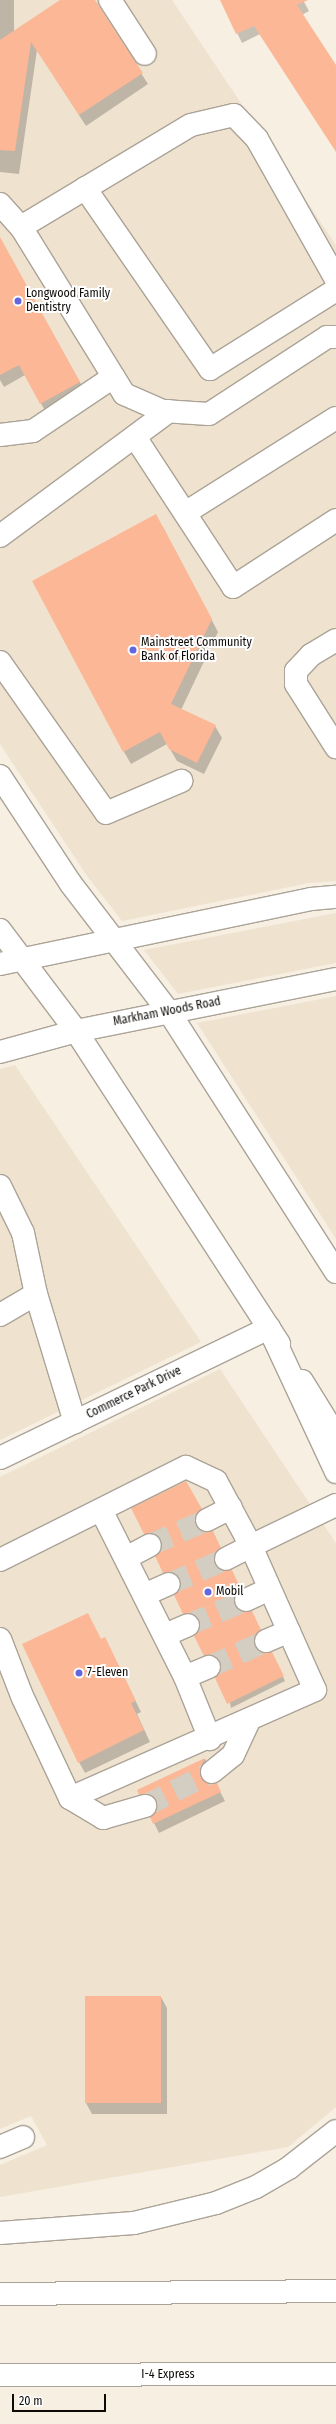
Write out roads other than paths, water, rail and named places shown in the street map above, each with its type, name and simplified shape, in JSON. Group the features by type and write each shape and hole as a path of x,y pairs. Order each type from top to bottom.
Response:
{"main road":[{"path":"110,0 145,54"},
{"path":"21,227 191,125 234,115 257,139 336,279"},
{"path":"84,188 210,369 336,290"},
{"path":"0,204 21,227 124,394 169,412 209,414 327,337 336,337"},
{"path":"0,435 33,431 113,377"},
{"path":"0,536 169,412"},
{"path":"185,513 336,418"},
{"path":"136,437 233,588 336,520"},
{"path":"336,640 311,655 296,671 296,684 336,747"},
{"path":"0,662 106,813 181,781"},
{"path":"0,776 71,884 169,1012 336,1272"},
{"path":"0,964 22,958 311,899 336,897"},
{"path":"0,930 76,1031 336,1436"},
{"name":"Markham Woods Road","path":"0,1052 76,1031 336,979"},
{"path":"0,1186 23,1233 36,1294 75,1422"},
{"path":"0,1315 36,1294"},
{"path":"268,1328 336,1472"},
{"name":"Commerce Park Drive","path":"0,1458 268,1328"},
{"path":"0,1560 186,1467 216,1481 251,1546 315,1690 210,1739 70,1798"},
{"path":"226,1559 336,1505"},
{"path":"207,1520 231,1508"},
{"path":"101,1510 185,1677 210,1739"},
{"path":"126,1558 150,1545"},
{"path":"144,1595 169,1584"},
{"path":"246,1600 270,1589"},
{"path":"165,1635 188,1625"},
{"path":"266,1641 289,1631"},
{"path":"0,1639 22,1696 70,1798 103,1818 145,1806"},
{"path":"185,1677 209,1667"},
{"path":"212,1772 233,1755 249,1721"},
{"path":"0,2233 134,2223 216,2204 256,2187 290,2167 336,2131"},
{"path":"0,2147 23,2138"},
{"path":"0,2294 336,2291"},
{"name":"I-4 Express","path":"0,2375 336,2374"}],"tunnel":[{"path":"150,1545 207,1520"},
{"path":"169,1584 226,1559"},
{"path":"188,1625 246,1600"},
{"path":"209,1667 266,1641"},
{"path":"145,1806 212,1772"}],"place":[{"name":"Longwood Family Dentistry","path":"18,301"},
{"name":"Mainstreet Community Bank of Florida","path":"133,650"},
{"name":"Mobil","path":"208,1592"},
{"name":"7-Eleven","path":"79,1673"}]}
